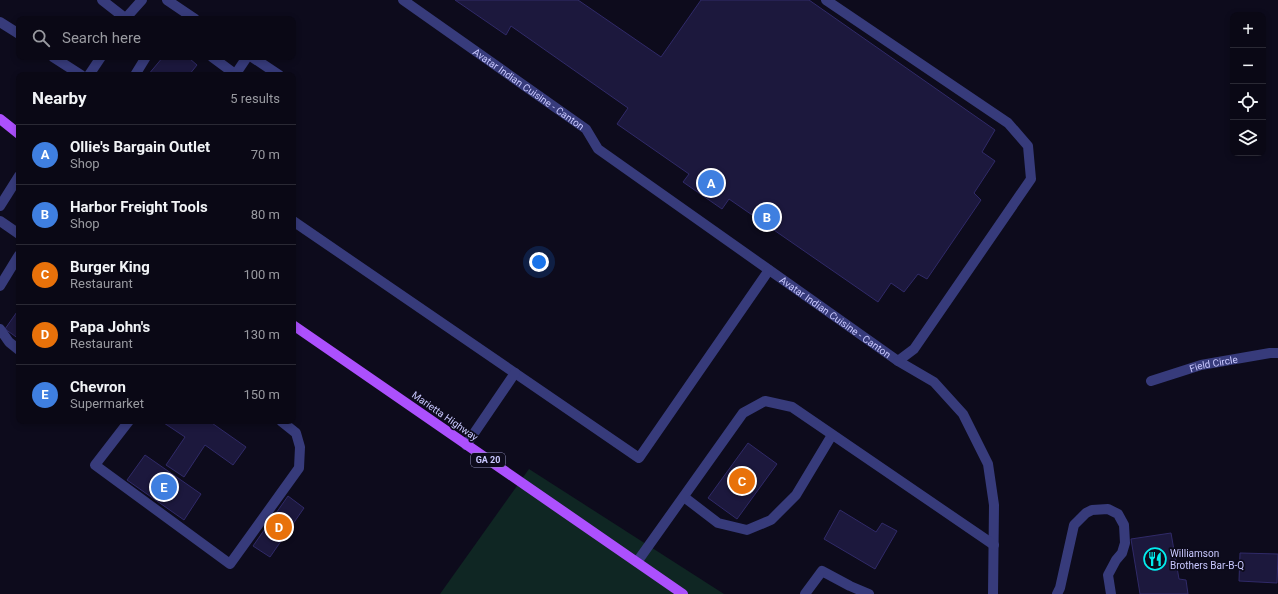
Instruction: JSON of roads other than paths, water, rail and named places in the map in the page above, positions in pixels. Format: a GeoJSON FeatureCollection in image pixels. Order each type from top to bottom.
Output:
{"type":"FeatureCollection","features":[{"type":"Feature","properties":{"kind":"main road"},"geometry":{"type":"LineString","coordinates":[[0,119],[16,132]]}},
{"type":"Feature","properties":{"kind":"main road","name":"Marietta Highway"},"geometry":{"type":"LineString","coordinates":[[296,327],[683,594]]}},
{"type":"Feature","properties":{"kind":"street"},"geometry":{"type":"LineString","coordinates":[[102,0],[121,16]]}},
{"type":"Feature","properties":{"kind":"street"},"geometry":{"type":"LineString","coordinates":[[128,16],[142,0]]}},
{"type":"Feature","properties":{"kind":"street"},"geometry":{"type":"LineString","coordinates":[[167,0],[191,16]]}},
{"type":"Feature","properties":{"kind":"street","name":"Avatar Indian Cuisine - Canton"},"geometry":{"type":"LineString","coordinates":[[403,0],[586,130],[598,149],[898,361],[914,349],[1030,179],[1028,146],[1008,123],[826,0]]}},
{"type":"Feature","properties":{"kind":"street"},"geometry":{"type":"LineString","coordinates":[[0,22],[16,32]]}},
{"type":"Feature","properties":{"kind":"street"},"geometry":{"type":"LineString","coordinates":[[58,60],[76,72]]}},
{"type":"Feature","properties":{"kind":"street"},"geometry":{"type":"LineString","coordinates":[[91,72],[99,60]]}},
{"type":"Feature","properties":{"kind":"street"},"geometry":{"type":"LineString","coordinates":[[137,72],[144,60]]}},
{"type":"Feature","properties":{"kind":"street"},"geometry":{"type":"LineString","coordinates":[[216,60],[231,72]]}},
{"type":"Feature","properties":{"kind":"street"},"geometry":{"type":"LineString","coordinates":[[237,72],[245,60]]}},
{"type":"Feature","properties":{"kind":"street"},"geometry":{"type":"LineString","coordinates":[[256,60],[274,72]]}},
{"type":"Feature","properties":{"kind":"street"},"geometry":{"type":"LineString","coordinates":[[0,206],[16,181]]}},
{"type":"Feature","properties":{"kind":"street"},"geometry":{"type":"LineString","coordinates":[[0,221],[16,232]]}},
{"type":"Feature","properties":{"kind":"street"},"geometry":{"type":"LineString","coordinates":[[296,222],[639,458],[769,270]]}},
{"type":"Feature","properties":{"kind":"street"},"geometry":{"type":"LineString","coordinates":[[0,286],[16,260]]}},
{"type":"Feature","properties":{"kind":"street"},"geometry":{"type":"LineString","coordinates":[[0,329],[9,342],[16,348]]}},
{"type":"Feature","properties":{"kind":"street","name":"Field Circle"},"geometry":{"type":"LineString","coordinates":[[1151,381],[1201,365],[1270,353],[1278,353]]}},
{"type":"Feature","properties":{"kind":"street"},"geometry":{"type":"LineString","coordinates":[[898,361],[934,382],[963,414],[988,464],[994,505],[993,594]]}},
{"type":"Feature","properties":{"kind":"street"},"geometry":{"type":"LineString","coordinates":[[466,444],[515,373]]}},
{"type":"Feature","properties":{"kind":"street"},"geometry":{"type":"LineString","coordinates":[[637,562],[743,413],[765,401],[792,407],[994,544]]}},
{"type":"Feature","properties":{"kind":"street"},"geometry":{"type":"LineString","coordinates":[[127,424],[96,465],[230,564],[299,468],[300,447],[296,433],[286,424]]}},
{"type":"Feature","properties":{"kind":"street"},"geometry":{"type":"LineString","coordinates":[[684,497],[718,523],[747,530],[771,520],[796,495],[832,435]]}},
{"type":"Feature","properties":{"kind":"street"},"geometry":{"type":"LineString","coordinates":[[1060,591],[1074,524],[1086,513],[1092,510],[1108,509],[1118,514],[1124,525],[1125,543],[1122,552],[1108,575],[1111,594]]}},
{"type":"Feature","properties":{"kind":"street"},"geometry":{"type":"LineString","coordinates":[[805,594],[822,571],[847,590],[869,594]]}},
{"type":"Feature","properties":{"kind":"place","name":"Ollie's Bargain Outlet"},"geometry":{"type":"Point","coordinates":[711,183]}},
{"type":"Feature","properties":{"kind":"place","name":"Harbor Freight Tools"},"geometry":{"type":"Point","coordinates":[767,217]}},
{"type":"Feature","properties":{"kind":"place","name":"Burger King"},"geometry":{"type":"Point","coordinates":[742,481]}},
{"type":"Feature","properties":{"kind":"place","name":"Chevron"},"geometry":{"type":"Point","coordinates":[164,487]}},
{"type":"Feature","properties":{"kind":"place","name":"Papa John's"},"geometry":{"type":"Point","coordinates":[279,527]}},
{"type":"Feature","properties":{"kind":"place","name":"Williamson Brothers Bar-B-Q"},"geometry":{"type":"Point","coordinates":[1155,559]}}]}
